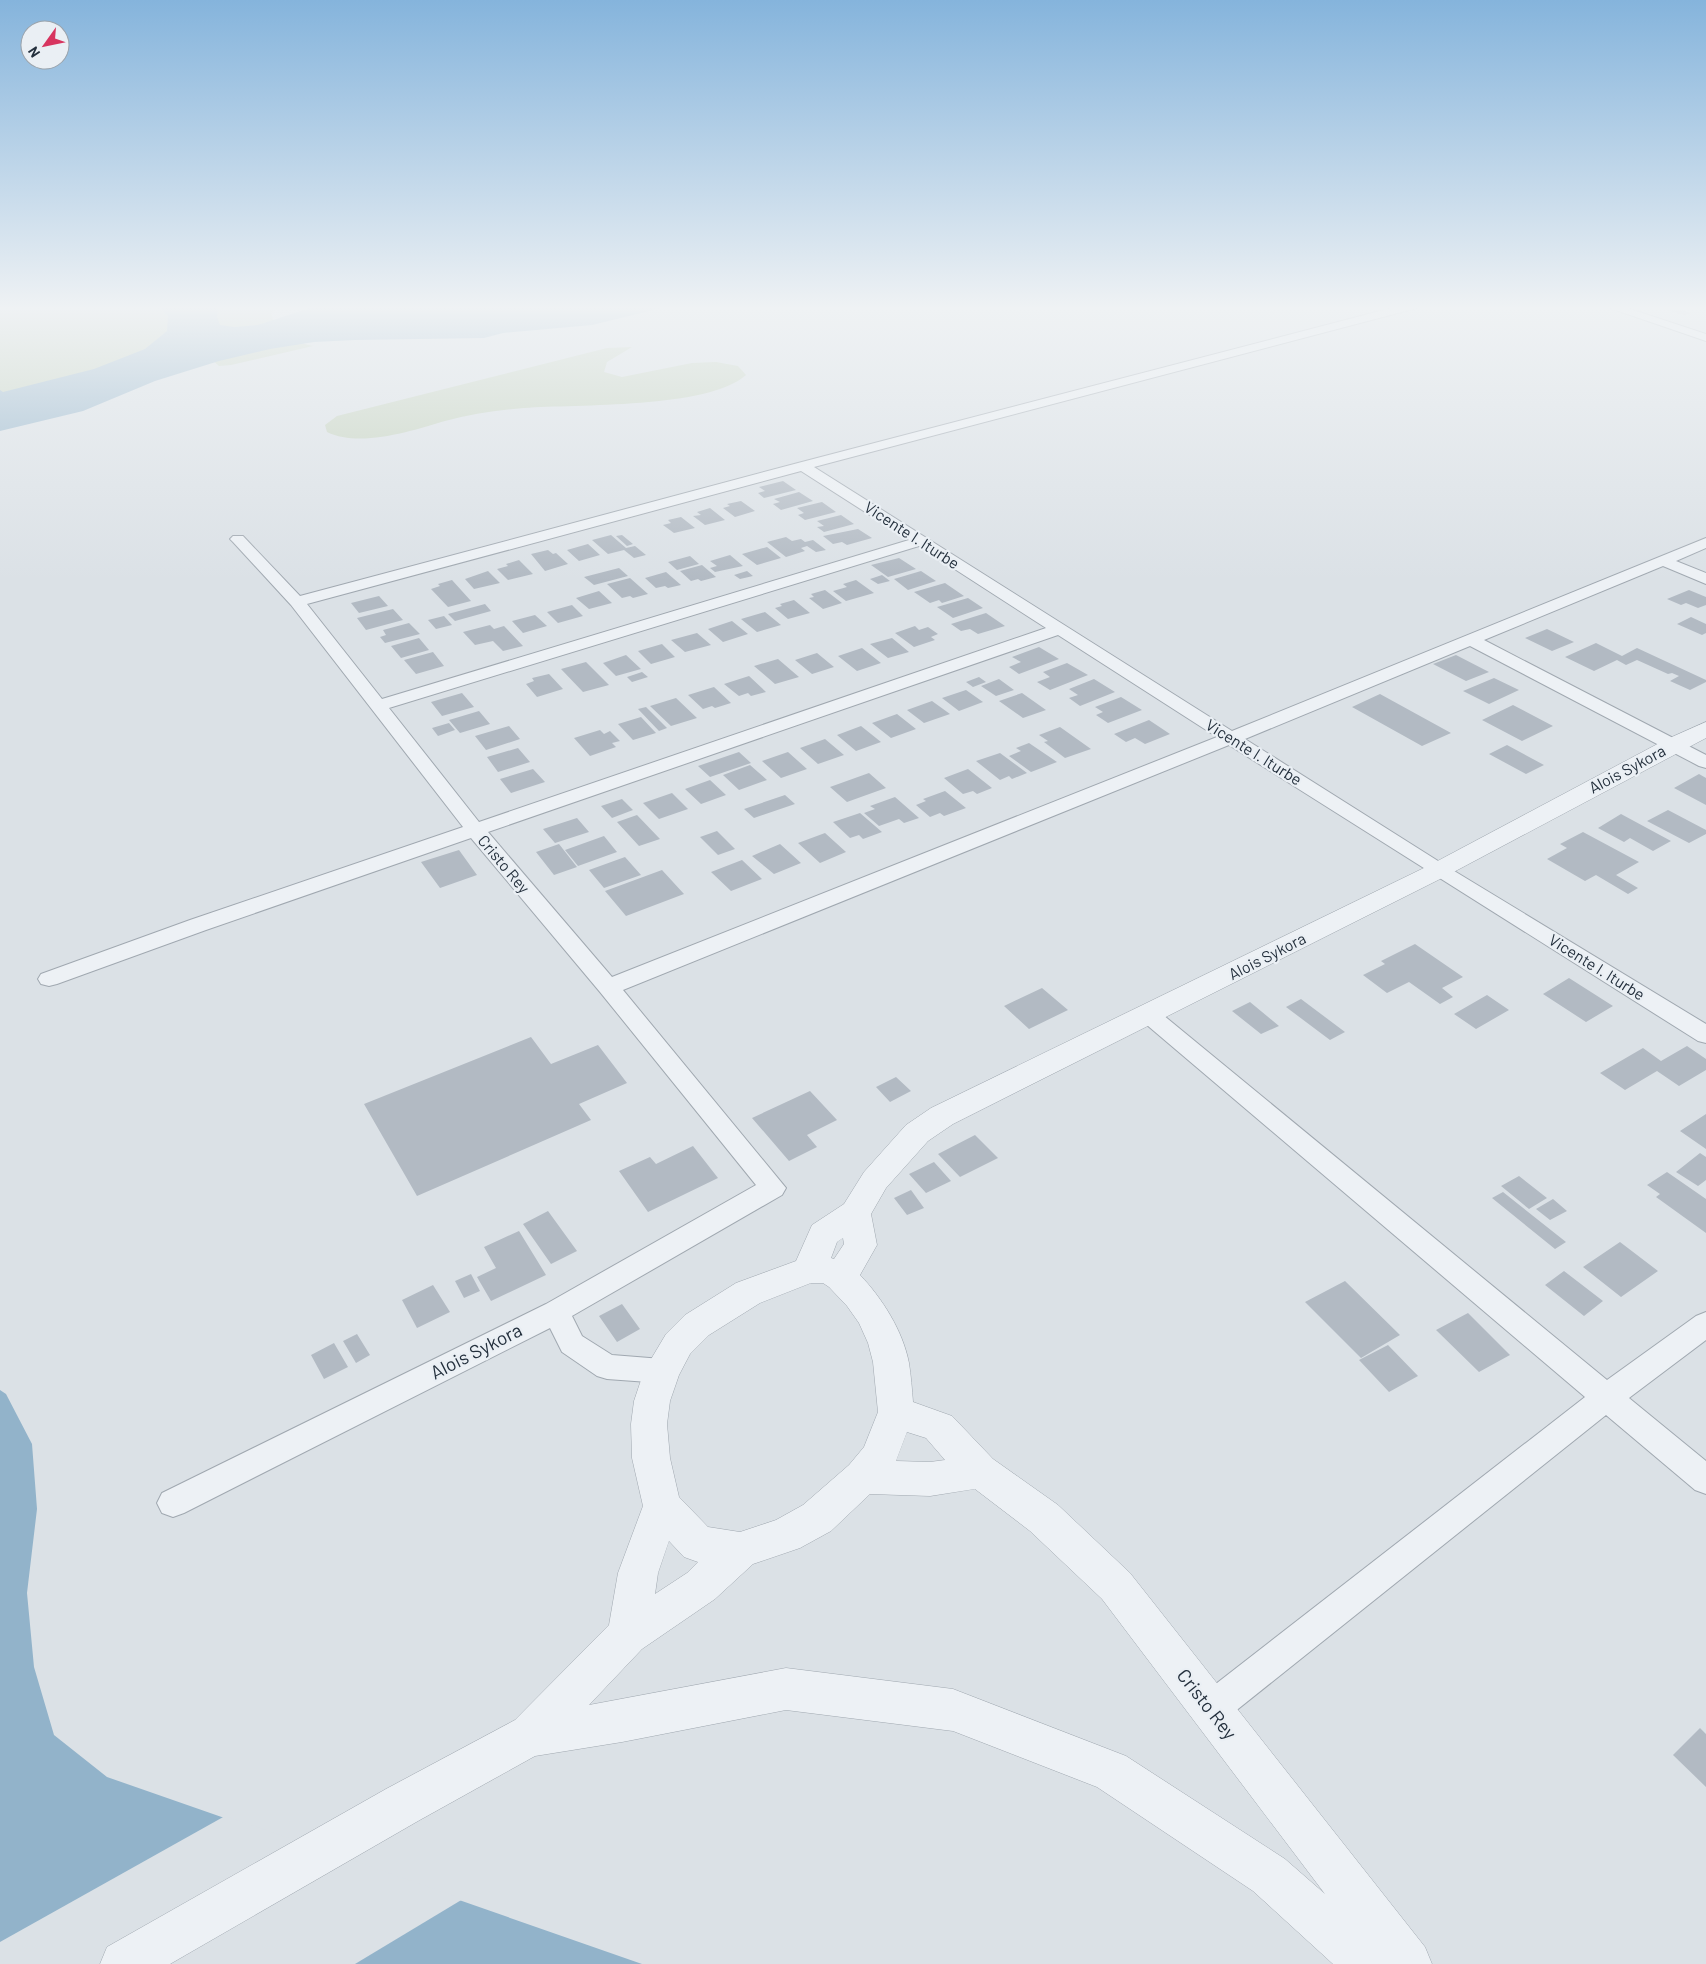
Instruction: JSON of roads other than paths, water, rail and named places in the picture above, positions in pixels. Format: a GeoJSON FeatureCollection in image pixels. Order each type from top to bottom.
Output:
{"type":"FeatureCollection","features":[{"type":"Feature","properties":{"kind":"street"},"geometry":{"type":"LineString","coordinates":[[297,602],[1064,398]]}},
{"type":"Feature","properties":{"kind":"street","name":"Vicente I. Iturbe"},"geometry":{"type":"LineString","coordinates":[[804,466],[1439,870],[1706,1034]]}},
{"type":"Feature","properties":{"kind":"street","name":"Cristo Rey"},"geometry":{"type":"LineString","coordinates":[[238,538],[297,602],[475,830],[608,987],[773,1188]]}},
{"type":"Feature","properties":{"kind":"street"},"geometry":{"type":"LineString","coordinates":[[378,706],[920,541]]}},
{"type":"Feature","properties":{"kind":"street"},"geometry":{"type":"LineString","coordinates":[[608,987],[1230,738],[1706,543]]}},
{"type":"Feature","properties":{"kind":"street"},"geometry":{"type":"LineString","coordinates":[[1664,561],[1706,579]]}},
{"type":"Feature","properties":{"kind":"street"},"geometry":{"type":"LineString","coordinates":[[49,979],[207,922],[1059,630]]}},
{"type":"Feature","properties":{"kind":"street"},"geometry":{"type":"LineString","coordinates":[[1471,640],[1706,762]]}},
{"type":"Feature","properties":{"kind":"street","name":"Alois Sykora"},"geometry":{"type":"LineString","coordinates":[[825,1274],[862,1245],[856,1213],[875,1180],[916,1133],[942,1116],[1439,870],[1673,745],[1706,730]]}},
{"type":"Feature","properties":{"kind":"street"},"geometry":{"type":"LineString","coordinates":[[1149,1015],[1706,1480]]}},
{"type":"Feature","properties":{"kind":"street","name":"Alois Sykora"},"geometry":{"type":"LineString","coordinates":[[173,1503],[556,1312],[773,1188]]}},
{"type":"Feature","properties":{"kind":"street"},"geometry":{"type":"LineString","coordinates":[[124,1964],[402,1805],[530,1735],[628,1635],[701,1586],[740,1550],[786,1535],[817,1518],[862,1478],[879,1457],[896,1412],[891,1362],[873,1316],[859,1296],[825,1274],[748,1293],[704,1320],[678,1344],[662,1371],[652,1401],[649,1424],[651,1458],[662,1506],[698,1544],[740,1550]]}},
{"type":"Feature","properties":{"kind":"street"},"geometry":{"type":"LineString","coordinates":[[556,1312],[572,1344],[607,1366],[662,1371]]}},
{"type":"Feature","properties":{"kind":"street"},"geometry":{"type":"LineString","coordinates":[[1211,1709],[1607,1397],[1706,1324]]}},
{"type":"Feature","properties":{"kind":"street","name":"Cristo Rey"},"geometry":{"type":"LineString","coordinates":[[896,1412],[939,1427],[980,1471],[1044,1518],[1116,1586],[1408,1964]]}},
{"type":"Feature","properties":{"kind":"street"},"geometry":{"type":"LineString","coordinates":[[862,1478],[930,1480],[980,1471]]}},
{"type":"Feature","properties":{"kind":"street"},"geometry":{"type":"LineString","coordinates":[[628,1635],[638,1573],[662,1506]]}},
{"type":"Feature","properties":{"kind":"street"},"geometry":{"type":"LineString","coordinates":[[530,1735],[622,1721],[786,1689],[953,1710],[1112,1772],[1268,1874],[1369,1964]]}},
{"type":"Feature","properties":{"kind":"water"},"geometry":{"type":"Polygon","coordinates":[[[0,398],[115,398],[83,411],[0,431],[0,398]]]}},
{"type":"Feature","properties":{"kind":"water"},"geometry":{"type":"Polygon","coordinates":[[[0,1390],[6,1394],[32,1444],[37,1509],[27,1593],[34,1667],[54,1735],[107,1777],[642,1964],[0,1964],[0,1390]]]}}]}
